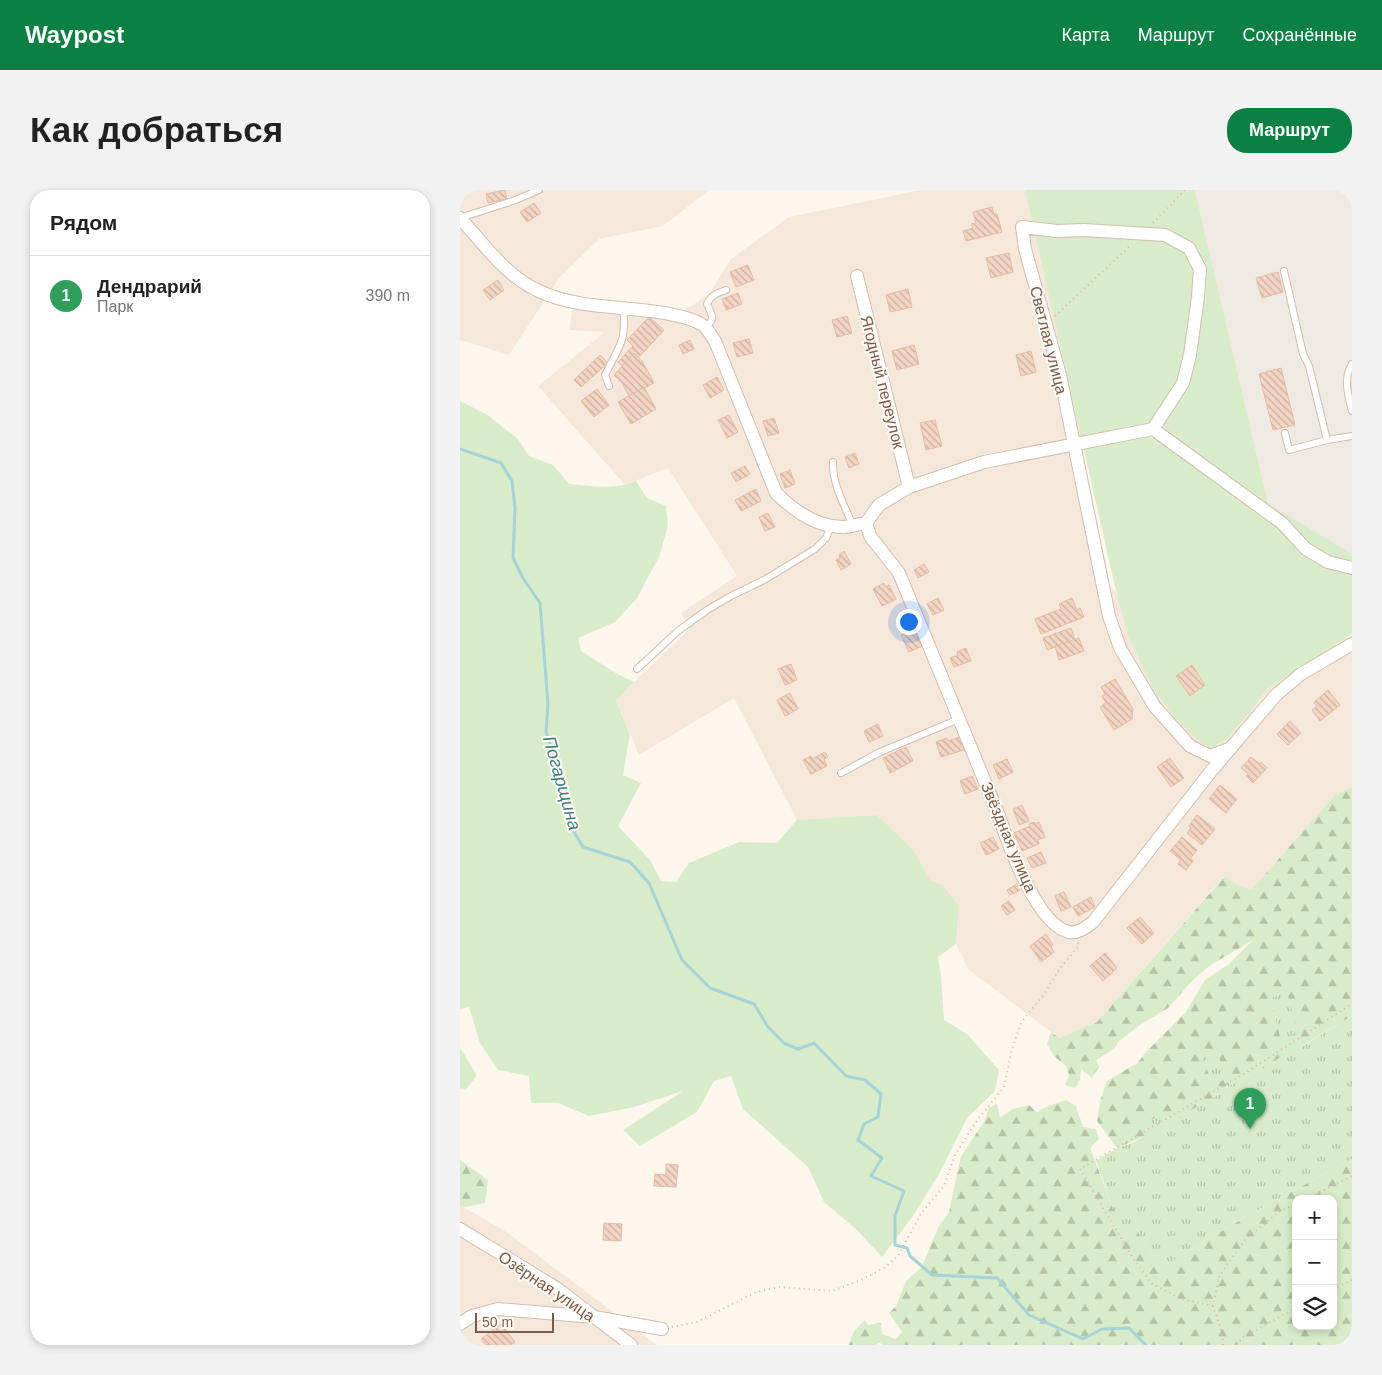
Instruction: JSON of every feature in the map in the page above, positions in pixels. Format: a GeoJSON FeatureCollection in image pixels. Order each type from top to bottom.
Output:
{"type":"FeatureCollection","features":[{"type":"Feature","properties":{"kind":"street"},"geometry":{"type":"LineString","coordinates":[[460,218],[498,262],[519,280],[541,292],[574,302],[688,318],[703,325],[715,342],[776,492],[790,507],[823,525],[844,527],[866,523],[879,505],[909,487],[984,462],[1153,429],[1282,523],[1306,549],[1328,562],[1352,568]]}},
{"type":"Feature","properties":{"kind":"street","name":"Светлая улица"},"geometry":{"type":"LineString","coordinates":[[1153,429],[1183,383],[1194,324],[1200,269],[1189,248],[1166,235],[1084,230],[1057,231],[1022,227],[1025,249],[1060,375],[1109,616],[1120,648],[1155,707],[1190,746],[1210,756],[1231,748]]}},
{"type":"Feature","properties":{"kind":"street","name":"Ягодный переулок"},"geometry":{"type":"LineString","coordinates":[[857,276],[909,487]]}},
{"type":"Feature","properties":{"kind":"street","name":"Звёздная улица"},"geometry":{"type":"LineString","coordinates":[[866,523],[870,536],[899,573],[999,816],[1009,846],[1027,884],[1043,911],[1054,924],[1070,932],[1075,931]]}},
{"type":"Feature","properties":{"kind":"street"},"geometry":{"type":"LineString","coordinates":[[1075,931],[1094,922],[1212,770],[1276,695],[1301,674],[1352,644]]}},
{"type":"Feature","properties":{"kind":"street","name":"Озёрная улица"},"geometry":{"type":"LineString","coordinates":[[460,1229],[558,1289],[631,1345]]}},
{"type":"Feature","properties":{"kind":"street"},"geometry":{"type":"LineString","coordinates":[[460,1324],[472,1316],[498,1309],[594,1317],[662,1329]]}},
{"type":"Feature","properties":{"kind":"lane"},"geometry":{"type":"LineString","coordinates":[[460,218],[539,190]]}},
{"type":"Feature","properties":{"kind":"lane"},"geometry":{"type":"LineString","coordinates":[[1284,271],[1303,354],[1309,366],[1328,440]]}},
{"type":"Feature","properties":{"kind":"lane"},"geometry":{"type":"LineString","coordinates":[[705,328],[712,322],[712,316],[707,304],[709,298],[726,290]]}},
{"type":"Feature","properties":{"kind":"lane"},"geometry":{"type":"LineString","coordinates":[[609,386],[605,375],[618,353],[624,330],[622,308]]}},
{"type":"Feature","properties":{"kind":"lane"},"geometry":{"type":"LineString","coordinates":[[1352,364],[1347,379],[1347,390],[1352,411]]}},
{"type":"Feature","properties":{"kind":"lane"},"geometry":{"type":"LineString","coordinates":[[1285,433],[1289,450],[1352,436]]}},
{"type":"Feature","properties":{"kind":"lane"},"geometry":{"type":"LineString","coordinates":[[833,462],[841,498],[853,526]]}},
{"type":"Feature","properties":{"kind":"lane"},"geometry":{"type":"LineString","coordinates":[[637,669],[678,631],[708,610],[764,580],[815,549],[826,538],[831,526]]}},
{"type":"Feature","properties":{"kind":"lane"},"geometry":{"type":"LineString","coordinates":[[840,773],[880,752],[959,719]]}},
{"type":"Feature","properties":{"kind":"path"},"geometry":{"type":"LineString","coordinates":[[1046,324],[1143,234],[1185,190]]}},
{"type":"Feature","properties":{"kind":"path"},"geometry":{"type":"LineString","coordinates":[[662,1329],[697,1322],[756,1292],[779,1287],[832,1290],[861,1280],[884,1268],[898,1256],[922,1212],[944,1186],[955,1155],[976,1122],[1004,1087],[1012,1049],[1022,1021],[1043,996],[1060,968],[1079,946],[1075,931]]}},
{"type":"Feature","properties":{"kind":"path"},"geometry":{"type":"LineString","coordinates":[[1213,1306],[1181,1299],[1151,1283],[1133,1258],[1080,1170],[1245,1073],[1352,1004]]}},
{"type":"Feature","properties":{"kind":"path"},"geometry":{"type":"LineString","coordinates":[[1314,1195],[1352,1176]]}},
{"type":"Feature","properties":{"kind":"path"},"geometry":{"type":"LineString","coordinates":[[1222,1345],[1222,1332],[1213,1306],[1219,1276],[1245,1240],[1278,1212],[1292,1206]]}},
{"type":"Feature","properties":{"kind":"path"},"geometry":{"type":"LineString","coordinates":[[1337,1287],[1352,1280]]}},
{"type":"Feature","properties":{"kind":"path"},"geometry":{"type":"LineString","coordinates":[[1237,1345],[1243,1337],[1292,1310]]}},
{"type":"Feature","properties":{"kind":"shaded area"},"geometry":{"type":"Polygon","coordinates":[[[460,190],[709,190],[663,226],[599,239],[560,277],[509,355],[460,340],[460,190]]]}},
{"type":"Feature","properties":{"kind":"shaded area"},"geometry":{"type":"Polygon","coordinates":[[[921,190],[1128,190],[1178,425],[1078,448],[1106,583],[1128,603],[1352,631],[1352,787],[1336,794],[1252,889],[1238,886],[1224,876],[1097,1022],[1059,1038],[969,970],[956,944],[959,906],[931,882],[913,850],[877,815],[797,820],[734,698],[639,755],[616,699],[690,629],[681,613],[737,576],[668,468],[625,485],[538,386],[605,332],[569,330],[573,307],[670,318],[708,296],[731,259],[789,217],[921,190]]]}},
{"type":"Feature","properties":{"kind":"shaded area"},"geometry":{"type":"Polygon","coordinates":[[[1195,190],[1352,190],[1352,554],[1268,503],[1195,190]]]}},
{"type":"Feature","properties":{"kind":"shaded area"},"geometry":{"type":"Polygon","coordinates":[[[460,1205],[508,1233],[657,1345],[460,1345],[460,1205]]]}},
{"type":"Feature","properties":{"kind":"green space"},"geometry":{"type":"Polygon","coordinates":[[[1025,190],[1195,190],[1268,503],[1352,554],[1352,634],[1266,690],[1227,739],[1210,748],[1197,740],[1177,720],[1154,690],[1128,636],[1025,190]]]}},
{"type":"Feature","properties":{"kind":"green space"},"geometry":{"type":"Polygon","coordinates":[[[460,401],[486,414],[518,439],[529,456],[553,465],[569,484],[620,486],[636,481],[647,498],[666,506],[668,526],[659,557],[637,598],[615,622],[578,638],[581,651],[619,675],[634,682],[616,700],[630,734],[623,775],[641,783],[618,826],[650,860],[661,881],[676,882],[689,863],[739,842],[777,843],[797,820],[877,815],[913,850],[931,881],[942,885],[959,906],[956,944],[938,957],[944,1020],[967,1034],[999,1070],[995,1091],[967,1118],[939,1174],[913,1216],[882,1257],[857,1230],[824,1202],[808,1167],[743,1109],[731,1076],[714,1081],[697,1112],[640,1146],[623,1130],[683,1091],[634,1107],[589,1116],[558,1103],[531,1103],[529,1076],[498,1070],[480,1043],[469,1007],[460,1009],[460,401]]]}},
{"type":"Feature","properties":{"kind":"green space"},"geometry":{"type":"Polygon","coordinates":[[[1352,787],[1352,1016],[1300,1047],[1287,993],[1271,998],[1285,1055],[1231,1085],[1215,1050],[1202,1058],[1224,1080],[1228,1089],[1185,1114],[1175,1123],[1117,1148],[1097,1121],[1101,1098],[1107,1081],[1137,1063],[1186,1012],[1205,980],[1229,964],[1253,940],[1209,966],[1192,981],[1168,1008],[1140,1025],[1119,1041],[1115,1048],[1096,1060],[1099,1067],[1092,1078],[1081,1069],[1080,1080],[1075,1088],[1065,1085],[1069,1075],[1066,1066],[1054,1056],[1047,1044],[1051,1032],[1059,1038],[1097,1022],[1225,876],[1238,886],[1252,889],[1336,794],[1352,787]]]}},
{"type":"Feature","properties":{"kind":"green space"},"geometry":{"type":"Polygon","coordinates":[[[1287,992],[1301,1047],[1352,1016],[1352,1159],[1252,1213],[1160,1268],[1134,1225],[1125,1227],[1113,1208],[1096,1161],[1117,1148],[1146,1135],[1148,1122],[1160,1115],[1175,1123],[1185,1114],[1228,1089],[1224,1080],[1213,1084],[1202,1058],[1215,1049],[1231,1085],[1284,1055],[1271,998],[1287,992]]]}},
{"type":"Feature","properties":{"kind":"green space"},"geometry":{"type":"Polygon","coordinates":[[[460,1047],[477,1076],[465,1090],[460,1089],[460,1047]]]}},
{"type":"Feature","properties":{"kind":"green space"},"geometry":{"type":"Polygon","coordinates":[[[1066,1100],[1076,1106],[1083,1127],[1096,1129],[1099,1139],[1090,1148],[1113,1208],[1134,1225],[1160,1268],[1252,1213],[1352,1159],[1352,1345],[883,1345],[879,1342],[875,1345],[848,1345],[854,1331],[865,1320],[868,1325],[881,1323],[882,1334],[896,1339],[902,1332],[889,1313],[896,1306],[906,1281],[922,1267],[938,1228],[949,1212],[961,1156],[984,1122],[989,1108],[997,1104],[1000,1117],[1013,1109],[1029,1105],[1037,1112],[1066,1100]]]}},
{"type":"Feature","properties":{"kind":"green space"},"geometry":{"type":"Polygon","coordinates":[[[460,1160],[488,1180],[485,1203],[465,1207],[460,1205],[460,1160]]]}},
{"type":"Feature","properties":{"kind":"building"},"geometry":{"type":"Polygon","coordinates":[[[505,190],[507,199],[488,203],[486,194],[505,190]]]}},
{"type":"Feature","properties":{"kind":"building"},"geometry":{"type":"Polygon","coordinates":[[[534,203],[541,213],[527,222],[520,212],[534,203]]]}},
{"type":"Feature","properties":{"kind":"building"},"geometry":{"type":"Polygon","coordinates":[[[992,207],[994,214],[997,214],[1002,232],[966,241],[963,231],[973,228],[971,224],[976,223],[973,212],[992,207]]]}},
{"type":"Feature","properties":{"kind":"building"},"geometry":{"type":"Polygon","coordinates":[[[1009,253],[1013,272],[991,278],[986,258],[1009,253]]]}},
{"type":"Feature","properties":{"kind":"building"},"geometry":{"type":"Polygon","coordinates":[[[748,265],[754,280],[736,287],[730,272],[748,265]]]}},
{"type":"Feature","properties":{"kind":"building"},"geometry":{"type":"Polygon","coordinates":[[[1278,272],[1283,292],[1262,298],[1256,278],[1278,272]]]}},
{"type":"Feature","properties":{"kind":"building"},"geometry":{"type":"Polygon","coordinates":[[[498,280],[504,290],[490,300],[483,290],[498,280]]]}},
{"type":"Feature","properties":{"kind":"building"},"geometry":{"type":"Polygon","coordinates":[[[908,289],[912,307],[890,312],[886,295],[908,289]]]}},
{"type":"Feature","properties":{"kind":"building"},"geometry":{"type":"Polygon","coordinates":[[[738,293],[742,304],[726,310],[722,299],[738,293]]]}},
{"type":"Feature","properties":{"kind":"building"},"geometry":{"type":"Polygon","coordinates":[[[847,316],[852,333],[837,337],[832,320],[847,316]]]}},
{"type":"Feature","properties":{"kind":"building"},"geometry":{"type":"Polygon","coordinates":[[[649,317],[664,330],[627,370],[618,362],[633,346],[627,340],[649,317]]]}},
{"type":"Feature","properties":{"kind":"building"},"geometry":{"type":"Polygon","coordinates":[[[749,339],[753,353],[737,357],[733,343],[749,339]]]}},
{"type":"Feature","properties":{"kind":"building"},"geometry":{"type":"Polygon","coordinates":[[[690,340],[694,349],[683,354],[679,345],[690,340]]]}},
{"type":"Feature","properties":{"kind":"building"},"geometry":{"type":"Polygon","coordinates":[[[914,345],[919,364],[897,370],[892,351],[914,345]]]}},
{"type":"Feature","properties":{"kind":"building"},"geometry":{"type":"Polygon","coordinates":[[[1031,351],[1036,372],[1021,376],[1016,355],[1031,351]]]}},
{"type":"Feature","properties":{"kind":"building"},"geometry":{"type":"Polygon","coordinates":[[[634,353],[642,361],[654,383],[629,396],[622,383],[614,375],[634,353]]]}},
{"type":"Feature","properties":{"kind":"building"},"geometry":{"type":"Polygon","coordinates":[[[600,355],[608,363],[581,387],[574,380],[600,355]]]}},
{"type":"Feature","properties":{"kind":"building"},"geometry":{"type":"Polygon","coordinates":[[[1281,368],[1295,425],[1273,430],[1259,374],[1281,368]]]}},
{"type":"Feature","properties":{"kind":"building"},"geometry":{"type":"Polygon","coordinates":[[[717,377],[724,390],[710,398],[703,385],[717,377]]]}},
{"type":"Feature","properties":{"kind":"building"},"geometry":{"type":"Polygon","coordinates":[[[644,387],[656,409],[631,424],[618,402],[644,387]]]}},
{"type":"Feature","properties":{"kind":"building"},"geometry":{"type":"Polygon","coordinates":[[[597,389],[609,405],[594,417],[581,401],[597,389]]]}},
{"type":"Feature","properties":{"kind":"building"},"geometry":{"type":"Polygon","coordinates":[[[729,415],[738,432],[727,438],[718,420],[729,415]]]}},
{"type":"Feature","properties":{"kind":"building"},"geometry":{"type":"Polygon","coordinates":[[[774,418],[779,433],[768,436],[763,421],[774,418]]]}},
{"type":"Feature","properties":{"kind":"building"},"geometry":{"type":"Polygon","coordinates":[[[935,420],[942,446],[926,450],[920,423],[935,420]]]}},
{"type":"Feature","properties":{"kind":"building"},"geometry":{"type":"Polygon","coordinates":[[[855,453],[859,464],[849,468],[845,457],[855,453]]]}},
{"type":"Feature","properties":{"kind":"building"},"geometry":{"type":"Polygon","coordinates":[[[745,466],[750,474],[736,482],[731,473],[745,466]]]}},
{"type":"Feature","properties":{"kind":"building"},"geometry":{"type":"Polygon","coordinates":[[[790,470],[795,484],[785,488],[780,474],[790,470]]]}},
{"type":"Feature","properties":{"kind":"building"},"geometry":{"type":"Polygon","coordinates":[[[756,489],[761,501],[741,511],[735,500],[756,489]]]}},
{"type":"Feature","properties":{"kind":"building"},"geometry":{"type":"Polygon","coordinates":[[[768,513],[775,527],[765,531],[759,517],[768,513]]]}},
{"type":"Feature","properties":{"kind":"building"},"geometry":{"type":"Polygon","coordinates":[[[844,551],[851,564],[841,570],[836,560],[840,558],[839,555],[844,551]]]}},
{"type":"Feature","properties":{"kind":"building"},"geometry":{"type":"Polygon","coordinates":[[[924,564],[929,572],[918,578],[914,570],[924,564]]]}},
{"type":"Feature","properties":{"kind":"building"},"geometry":{"type":"Polygon","coordinates":[[[884,583],[886,587],[889,585],[896,599],[882,606],[873,589],[884,583]]]}},
{"type":"Feature","properties":{"kind":"building"},"geometry":{"type":"Polygon","coordinates":[[[938,598],[944,610],[933,615],[927,604],[938,598]]]}},
{"type":"Feature","properties":{"kind":"building"},"geometry":{"type":"Polygon","coordinates":[[[1072,598],[1077,610],[1080,608],[1084,617],[1041,634],[1035,619],[1061,609],[1059,604],[1072,598]]]}},
{"type":"Feature","properties":{"kind":"building"},"geometry":{"type":"Polygon","coordinates":[[[1071,628],[1075,640],[1047,650],[1043,638],[1071,628]]]}},
{"type":"Feature","properties":{"kind":"building"},"geometry":{"type":"Polygon","coordinates":[[[913,629],[922,646],[909,652],[901,635],[913,629]]]}},
{"type":"Feature","properties":{"kind":"building"},"geometry":{"type":"Polygon","coordinates":[[[1079,638],[1084,651],[1059,660],[1055,646],[1079,638]]]}},
{"type":"Feature","properties":{"kind":"building"},"geometry":{"type":"Polygon","coordinates":[[[966,648],[971,661],[954,667],[950,658],[958,655],[957,652],[966,648]]]}},
{"type":"Feature","properties":{"kind":"building"},"geometry":{"type":"Polygon","coordinates":[[[791,664],[797,680],[785,685],[778,669],[791,664]]]}},
{"type":"Feature","properties":{"kind":"building"},"geometry":{"type":"Polygon","coordinates":[[[1192,665],[1205,685],[1190,696],[1176,676],[1192,665]]]}},
{"type":"Feature","properties":{"kind":"building"},"geometry":{"type":"Polygon","coordinates":[[[1115,679],[1133,709],[1132,719],[1114,730],[1100,707],[1106,703],[1102,696],[1105,694],[1101,687],[1115,679]]]}},
{"type":"Feature","properties":{"kind":"building"},"geometry":{"type":"Polygon","coordinates":[[[1328,690],[1340,705],[1320,721],[1312,710],[1317,706],[1314,702],[1328,690]]]}},
{"type":"Feature","properties":{"kind":"building"},"geometry":{"type":"Polygon","coordinates":[[[790,693],[798,709],[785,716],[777,700],[790,693]]]}},
{"type":"Feature","properties":{"kind":"building"},"geometry":{"type":"Polygon","coordinates":[[[1290,721],[1301,733],[1288,745],[1277,734],[1290,721]]]}},
{"type":"Feature","properties":{"kind":"building"},"geometry":{"type":"Polygon","coordinates":[[[878,724],[883,736],[869,742],[864,731],[878,724]]]}},
{"type":"Feature","properties":{"kind":"building"},"geometry":{"type":"Polygon","coordinates":[[[962,736],[967,749],[941,757],[936,742],[947,738],[948,741],[962,736]]]}},
{"type":"Feature","properties":{"kind":"building"},"geometry":{"type":"Polygon","coordinates":[[[906,747],[913,761],[890,773],[883,758],[906,747]]]}},
{"type":"Feature","properties":{"kind":"building"},"geometry":{"type":"Polygon","coordinates":[[[825,752],[828,757],[824,759],[827,766],[811,774],[803,760],[811,756],[812,759],[825,752]]]}},
{"type":"Feature","properties":{"kind":"building"},"geometry":{"type":"Polygon","coordinates":[[[1251,757],[1260,764],[1261,762],[1267,768],[1253,783],[1246,776],[1248,774],[1241,768],[1251,757]]]}},
{"type":"Feature","properties":{"kind":"building"},"geometry":{"type":"Polygon","coordinates":[[[1170,758],[1184,778],[1171,787],[1157,767],[1170,758]]]}},
{"type":"Feature","properties":{"kind":"building"},"geometry":{"type":"Polygon","coordinates":[[[1007,759],[1013,772],[999,779],[993,765],[1007,759]]]}},
{"type":"Feature","properties":{"kind":"building"},"geometry":{"type":"Polygon","coordinates":[[[972,776],[978,789],[965,794],[960,781],[972,776]]]}},
{"type":"Feature","properties":{"kind":"building"},"geometry":{"type":"Polygon","coordinates":[[[1220,785],[1237,799],[1226,813],[1209,799],[1220,785]]]}},
{"type":"Feature","properties":{"kind":"building"},"geometry":{"type":"Polygon","coordinates":[[[1022,805],[1029,821],[1019,825],[1013,809],[1022,805]]]}},
{"type":"Feature","properties":{"kind":"building"},"geometry":{"type":"Polygon","coordinates":[[[1197,815],[1215,829],[1202,845],[1187,833],[1191,828],[1189,826],[1197,815]]]}},
{"type":"Feature","properties":{"kind":"building"},"geometry":{"type":"Polygon","coordinates":[[[1034,822],[1035,824],[1039,822],[1045,837],[1038,840],[1039,844],[1022,851],[1014,833],[1030,826],[1029,824],[1034,822]]]}},
{"type":"Feature","properties":{"kind":"building"},"geometry":{"type":"Polygon","coordinates":[[[993,837],[999,849],[986,855],[980,843],[993,837]]]}},
{"type":"Feature","properties":{"kind":"building"},"geometry":{"type":"Polygon","coordinates":[[[1182,837],[1197,850],[1190,859],[1193,861],[1186,870],[1178,864],[1181,860],[1170,851],[1182,837]]]}},
{"type":"Feature","properties":{"kind":"building"},"geometry":{"type":"Polygon","coordinates":[[[1041,852],[1046,863],[1032,868],[1027,858],[1041,852]]]}},
{"type":"Feature","properties":{"kind":"building"},"geometry":{"type":"Polygon","coordinates":[[[1017,884],[1020,890],[1010,895],[1007,890],[1017,884]]]}},
{"type":"Feature","properties":{"kind":"building"},"geometry":{"type":"Polygon","coordinates":[[[1064,892],[1071,907],[1061,911],[1055,896],[1064,892]]]}},
{"type":"Feature","properties":{"kind":"building"},"geometry":{"type":"Polygon","coordinates":[[[1091,897],[1095,907],[1078,916],[1073,907],[1091,897]]]}},
{"type":"Feature","properties":{"kind":"building"},"geometry":{"type":"Polygon","coordinates":[[[1009,901],[1015,910],[1007,915],[1001,906],[1009,901]]]}},
{"type":"Feature","properties":{"kind":"building"},"geometry":{"type":"Polygon","coordinates":[[[1140,917],[1154,933],[1142,944],[1127,928],[1140,917]]]}},
{"type":"Feature","properties":{"kind":"building"},"geometry":{"type":"Polygon","coordinates":[[[1046,934],[1053,945],[1051,947],[1054,952],[1041,962],[1030,946],[1046,934]]]}},
{"type":"Feature","properties":{"kind":"building"},"geometry":{"type":"Polygon","coordinates":[[[1105,953],[1117,968],[1103,981],[1090,966],[1105,953]]]}},
{"type":"Feature","properties":{"kind":"building"},"geometry":{"type":"Polygon","coordinates":[[[666,1164],[678,1165],[676,1187],[654,1186],[655,1174],[666,1175],[666,1164]]]}},
{"type":"Feature","properties":{"kind":"building"},"geometry":{"type":"Polygon","coordinates":[[[604,1223],[622,1224],[621,1241],[603,1240],[604,1223]]]}},
{"type":"Feature","properties":{"kind":"building"},"geometry":{"type":"Polygon","coordinates":[[[501,1324],[515,1342],[511,1345],[486,1345],[481,1339],[501,1324]]]}},
{"type":"Feature","properties":{"kind":"waterway","name":"Погарщина"},"geometry":{"type":"LineString","coordinates":[[460,449],[501,463],[512,481],[515,508],[513,558],[523,578],[540,603],[548,704],[546,732],[566,794],[570,825],[583,847],[630,862],[649,883],[682,960],[710,988],[754,1004],[768,1027],[784,1043],[798,1049],[814,1043],[846,1076],[865,1080],[881,1094],[878,1117],[864,1124],[858,1140],[882,1158],[871,1176],[904,1191],[895,1216],[895,1245],[907,1248],[910,1256],[932,1275],[997,1278],[1029,1315],[1083,1339],[1102,1329],[1129,1328],[1146,1345]]}},
{"type":"Feature","properties":{"kind":"place","name":"Дендрарий"},"geometry":{"type":"Point","coordinates":[1250,1129]}}]}
